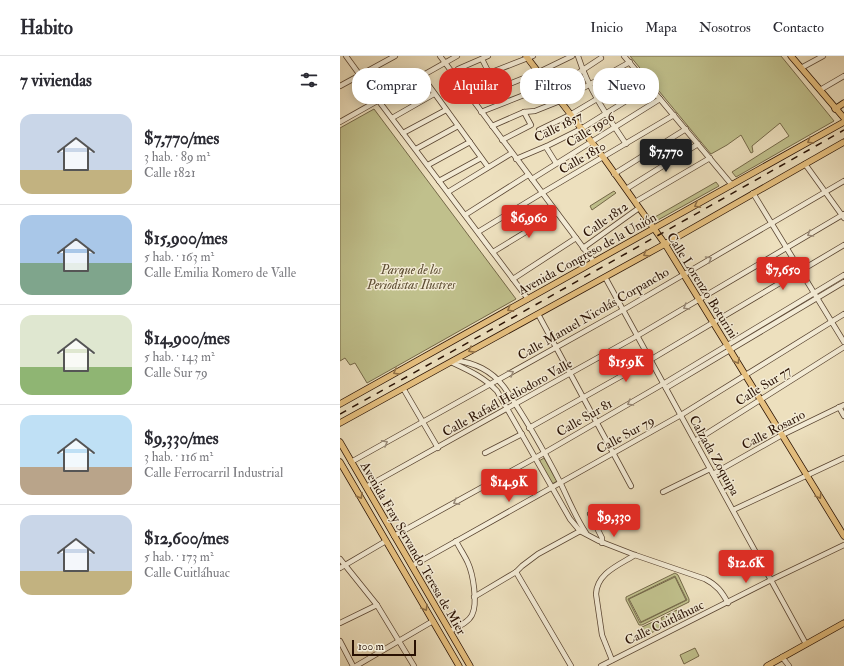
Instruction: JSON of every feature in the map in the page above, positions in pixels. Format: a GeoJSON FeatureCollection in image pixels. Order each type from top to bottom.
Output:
{"type":"FeatureCollection","features":[{"type":"Feature","properties":{"kind":"main road"},"geometry":{"type":"LineString","coordinates":[[791,56],[844,118]]}},
{"type":"Feature","properties":{"kind":"main road","name":"Calle Lorenzo Boturini"},"geometry":{"type":"LineString","coordinates":[[529,57],[536,68]]}},
{"type":"Feature","properties":{"kind":"main road"},"geometry":{"type":"LineString","coordinates":[[835,109],[844,103]]}},
{"type":"Feature","properties":{"kind":"main road","name":"Calle Lorenzo Boturini"},"geometry":{"type":"LineString","coordinates":[[562,104],[603,157],[665,244],[844,536]]}},
{"type":"Feature","properties":{"kind":"main road","name":"Avenida Congreso de la Unión"},"geometry":{"type":"LineString","coordinates":[[340,404],[844,122]]}},
{"type":"Feature","properties":{"kind":"main road"},"geometry":{"type":"LineString","coordinates":[[340,423],[665,244],[844,142]]}},
{"type":"Feature","properties":{"kind":"main road","name":"Avenida Fray Servando Teresa de Mier"},"geometry":{"type":"LineString","coordinates":[[340,442],[470,666]]}},
{"type":"Feature","properties":{"kind":"main road","name":"Avenida Fray Servando Teresa de Mier"},"geometry":{"type":"LineString","coordinates":[[340,462],[459,666]]}},
{"type":"Feature","properties":{"kind":"main road"},"geometry":{"type":"LineString","coordinates":[[767,666],[844,623]]}},
{"type":"Feature","properties":{"kind":"street"},"geometry":{"type":"LineString","coordinates":[[346,56],[355,68]]}},
{"type":"Feature","properties":{"kind":"street"},"geometry":{"type":"LineString","coordinates":[[373,68],[395,56]]}},
{"type":"Feature","properties":{"kind":"street"},"geometry":{"type":"LineString","coordinates":[[440,56],[449,68]]}},
{"type":"Feature","properties":{"kind":"street"},"geometry":{"type":"LineString","coordinates":[[431,71],[457,56]]}},
{"type":"Feature","properties":{"kind":"street"},"geometry":{"type":"LineString","coordinates":[[462,68],[488,56]]}},
{"type":"Feature","properties":{"kind":"street"},"geometry":{"type":"LineString","coordinates":[[547,68],[572,56]]}},
{"type":"Feature","properties":{"kind":"street"},"geometry":{"type":"LineString","coordinates":[[578,56],[581,68]]}},
{"type":"Feature","properties":{"kind":"street"},"geometry":{"type":"LineString","coordinates":[[624,56],[634,68]]}},
{"type":"Feature","properties":{"kind":"street"},"geometry":{"type":"LineString","coordinates":[[801,68],[823,56]]}},
{"type":"Feature","properties":{"kind":"street"},"geometry":{"type":"LineString","coordinates":[[502,68],[529,57]]}},
{"type":"Feature","properties":{"kind":"street"},"geometry":{"type":"LineString","coordinates":[[585,68],[601,58]]}},
{"type":"Feature","properties":{"kind":"street"},"geometry":{"type":"LineString","coordinates":[[482,59],[486,68]]}},
{"type":"Feature","properties":{"kind":"street"},"geometry":{"type":"LineString","coordinates":[[585,87],[630,62]]}},
{"type":"Feature","properties":{"kind":"street"},"geometry":{"type":"LineString","coordinates":[[585,76],[593,91]]}},
{"type":"Feature","properties":{"kind":"street"},"geometry":{"type":"LineString","coordinates":[[820,90],[844,76]]}},
{"type":"Feature","properties":{"kind":"street"},"geometry":{"type":"LineString","coordinates":[[340,86],[352,79]]}},
{"type":"Feature","properties":{"kind":"street"},"geometry":{"type":"LineString","coordinates":[[431,90],[488,167]]}},
{"type":"Feature","properties":{"kind":"street"},"geometry":{"type":"LineString","coordinates":[[392,118],[434,94]]}},
{"type":"Feature","properties":{"kind":"street"},"geometry":{"type":"LineString","coordinates":[[481,112],[520,97]]}},
{"type":"Feature","properties":{"kind":"street"},"geometry":{"type":"LineString","coordinates":[[660,99],[732,185]]}},
{"type":"Feature","properties":{"kind":"street","name":"Calle 1906"},"geometry":{"type":"LineString","coordinates":[[465,215],[556,163],[660,99]]}},
{"type":"Feature","properties":{"kind":"street"},"geometry":{"type":"LineString","coordinates":[[539,130],[593,102]]}},
{"type":"Feature","properties":{"kind":"street"},"geometry":{"type":"LineString","coordinates":[[340,122],[371,104]]}},
{"type":"Feature","properties":{"kind":"street"},"geometry":{"type":"LineString","coordinates":[[381,104],[528,299]]}},
{"type":"Feature","properties":{"kind":"street"},"geometry":{"type":"LineString","coordinates":[[475,104],[594,262]]}},
{"type":"Feature","properties":{"kind":"street"},"geometry":{"type":"LineString","coordinates":[[492,126],[524,112],[535,111],[552,104]]}},
{"type":"Feature","properties":{"kind":"street"},"geometry":{"type":"LineString","coordinates":[[601,104],[626,144]]}},
{"type":"Feature","properties":{"kind":"street","name":"Calle 1857"},"geometry":{"type":"LineString","coordinates":[[516,158],[546,147],[581,129],[621,104]]}},
{"type":"Feature","properties":{"kind":"street"},"geometry":{"type":"LineString","coordinates":[[404,133],[446,110]]}},
{"type":"Feature","properties":{"kind":"street"},"geometry":{"type":"LineString","coordinates":[[502,140],[531,124],[524,112]]}},
{"type":"Feature","properties":{"kind":"street","name":"Calle 1810"},"geometry":{"type":"LineString","coordinates":[[478,232],[674,115]]}},
{"type":"Feature","properties":{"kind":"street"},"geometry":{"type":"LineString","coordinates":[[416,149],[458,126]]}},
{"type":"Feature","properties":{"kind":"street"},"geometry":{"type":"LineString","coordinates":[[614,174],[686,130]]}},
{"type":"Feature","properties":{"kind":"street"},"geometry":{"type":"LineString","coordinates":[[428,165],[470,142]]}},
{"type":"Feature","properties":{"kind":"street"},"geometry":{"type":"LineString","coordinates":[[626,189],[698,144]]}},
{"type":"Feature","properties":{"kind":"street"},"geometry":{"type":"LineString","coordinates":[[546,147],[556,163]]}},
{"type":"Feature","properties":{"kind":"street"},"geometry":{"type":"LineString","coordinates":[[448,192],[512,154]]}},
{"type":"Feature","properties":{"kind":"street"},"geometry":{"type":"LineString","coordinates":[[440,181],[481,158]]}},
{"type":"Feature","properties":{"kind":"street","name":"Calle 1812"},"geometry":{"type":"LineString","coordinates":[[636,202],[710,158]]}},
{"type":"Feature","properties":{"kind":"street"},"geometry":{"type":"LineString","coordinates":[[805,164],[843,216]]}},
{"type":"Feature","properties":{"kind":"street","name":"Calle Manuel Nicolás Corpancho"},"geometry":{"type":"LineString","coordinates":[[351,462],[623,310],[771,222],[844,181]]}},
{"type":"Feature","properties":{"kind":"street"},"geometry":{"type":"LineString","coordinates":[[753,193],[844,342]]}},
{"type":"Feature","properties":{"kind":"street","name":"Calle 1812"},"geometry":{"type":"LineString","coordinates":[[583,248],[639,208]]}},
{"type":"Feature","properties":{"kind":"street"},"geometry":{"type":"LineString","coordinates":[[492,252],[557,213]]}},
{"type":"Feature","properties":{"kind":"street","name":"Calle Rafaél Heliodoro Valle"},"geometry":{"type":"LineString","coordinates":[[366,488],[637,336],[843,216]]}},
{"type":"Feature","properties":{"kind":"street"},"geometry":{"type":"LineString","coordinates":[[513,279],[576,238]]}},
{"type":"Feature","properties":{"kind":"street"},"geometry":{"type":"LineString","coordinates":[[529,428],[650,360],[844,245]]}},
{"type":"Feature","properties":{"kind":"street","name":"Calle Sur 81"},"geometry":{"type":"LineString","coordinates":[[815,296],[844,275]]}},
{"type":"Feature","properties":{"kind":"street","name":"Calzada Zoquipa"},"geometry":{"type":"LineString","coordinates":[[605,277],[806,644]]}},
{"type":"Feature","properties":{"kind":"street","name":"Calle Sur 81"},"geometry":{"type":"LineString","coordinates":[[394,536],[664,386],[815,296],[844,282]]}},
{"type":"Feature","properties":{"kind":"street"},"geometry":{"type":"LineString","coordinates":[[538,314],[630,486]]}},
{"type":"Feature","properties":{"kind":"street","name":"Calle Sur 79"},"geometry":{"type":"LineString","coordinates":[[412,566],[681,415],[844,314]]}},
{"type":"Feature","properties":{"kind":"street","name":"Calle Sur 77"},"geometry":{"type":"LineString","coordinates":[[695,442],[760,399],[844,347]]}},
{"type":"Feature","properties":{"kind":"street"},"geometry":{"type":"LineString","coordinates":[[453,361],[473,364],[489,372],[498,380],[515,404],[544,453],[582,530]]}},
{"type":"Feature","properties":{"kind":"street"},"geometry":{"type":"LineString","coordinates":[[453,361],[491,384],[500,395],[570,519],[588,536],[602,543],[713,583],[723,593],[728,603]]}},
{"type":"Feature","properties":{"kind":"street"},"geometry":{"type":"LineString","coordinates":[[403,388],[438,448]]}},
{"type":"Feature","properties":{"kind":"street"},"geometry":{"type":"LineString","coordinates":[[842,406],[844,416]]}},
{"type":"Feature","properties":{"kind":"street","name":"Calle Rosario"},"geometry":{"type":"LineString","coordinates":[[713,474],[782,435],[842,406]]}},
{"type":"Feature","properties":{"kind":"street"},"geometry":{"type":"LineString","coordinates":[[485,452],[522,434]]}},
{"type":"Feature","properties":{"kind":"street"},"geometry":{"type":"LineString","coordinates":[[733,510],[844,458]]}},
{"type":"Feature","properties":{"kind":"street"},"geometry":{"type":"LineString","coordinates":[[662,492],[710,469]]}},
{"type":"Feature","properties":{"kind":"street"},"geometry":{"type":"LineString","coordinates":[[590,514],[602,538],[602,543]]}},
{"type":"Feature","properties":{"kind":"street"},"geometry":{"type":"LineString","coordinates":[[474,597],[516,572],[534,557],[582,530]]}},
{"type":"Feature","properties":{"kind":"street"},"geometry":{"type":"LineString","coordinates":[[340,568],[386,541]]}},
{"type":"Feature","properties":{"kind":"street"},"geometry":{"type":"LineString","coordinates":[[450,631],[472,615],[474,597],[469,564],[456,542]]}},
{"type":"Feature","properties":{"kind":"street","name":"Calle Cuitláhuac"},"geometry":{"type":"LineString","coordinates":[[601,666],[771,580],[844,545]]}},
{"type":"Feature","properties":{"kind":"street"},"geometry":{"type":"LineString","coordinates":[[612,660],[602,635],[596,588],[601,578],[606,573],[634,555]]}},
{"type":"Feature","properties":{"kind":"street"},"geometry":{"type":"LineString","coordinates":[[340,559],[377,605],[414,666]]}},
{"type":"Feature","properties":{"kind":"street"},"geometry":{"type":"LineString","coordinates":[[516,572],[571,666]]}},
{"type":"Feature","properties":{"kind":"street"},"geometry":{"type":"LineString","coordinates":[[340,623],[377,605]]}},
{"type":"Feature","properties":{"kind":"street"},"geometry":{"type":"LineString","coordinates":[[340,641],[355,666],[433,621]]}},
{"type":"Feature","properties":{"kind":"street"},"geometry":{"type":"LineString","coordinates":[[782,657],[789,666]]}},
{"type":"Feature","properties":{"kind":"green space"},"geometry":{"type":"Polygon","coordinates":[[[630,56],[781,56],[834,121],[736,177],[732,172],[789,136],[780,123],[752,146],[753,152],[751,153],[741,135],[711,154],[659,91],[659,68],[640,68],[630,56]]]}},
{"type":"Feature","properties":{"kind":"green space","name":"Parque de los Periodistas Ilustres"},"geometry":{"type":"Polygon","coordinates":[[[374,109],[516,299],[367,383],[355,363],[350,365],[345,358],[340,361],[340,128],[374,109]]]}},
{"type":"Feature","properties":{"kind":"green space"},"geometry":{"type":"Polygon","coordinates":[[[716,182],[719,186],[658,220],[655,217],[716,182]]]}},
{"type":"Feature","properties":{"kind":"green space"},"geometry":{"type":"Polygon","coordinates":[[[614,191],[616,193],[592,210],[590,206],[614,191]]]}},
{"type":"Feature","properties":{"kind":"green space"},"geometry":{"type":"Polygon","coordinates":[[[544,458],[557,481],[552,484],[539,461],[544,458]]]}},
{"type":"Feature","properties":{"kind":"green space"},"geometry":{"type":"Polygon","coordinates":[[[675,573],[678,575],[689,602],[642,625],[639,625],[626,600],[626,597],[675,573]],[[675,576],[628,599],[640,623],[687,600],[675,576]]]}},
{"type":"Feature","properties":{"kind":"green space"},"geometry":{"type":"Polygon","coordinates":[[[675,577],[686,600],[641,622],[629,599],[675,577]]]}},
{"type":"Feature","properties":{"kind":"green space"},"geometry":{"type":"Polygon","coordinates":[[[677,610],[681,618],[665,626],[661,618],[677,610]]]}},
{"type":"Feature","properties":{"kind":"green space"},"geometry":{"type":"Polygon","coordinates":[[[657,620],[662,628],[646,635],[642,627],[657,620]]]}},
{"type":"Feature","properties":{"kind":"green space"},"geometry":{"type":"Polygon","coordinates":[[[695,648],[699,656],[684,664],[680,655],[695,648]]]}},
{"type":"Feature","properties":{"kind":"railway"},"geometry":{"type":"LineString","coordinates":[[340,414],[844,130]]}}]}
